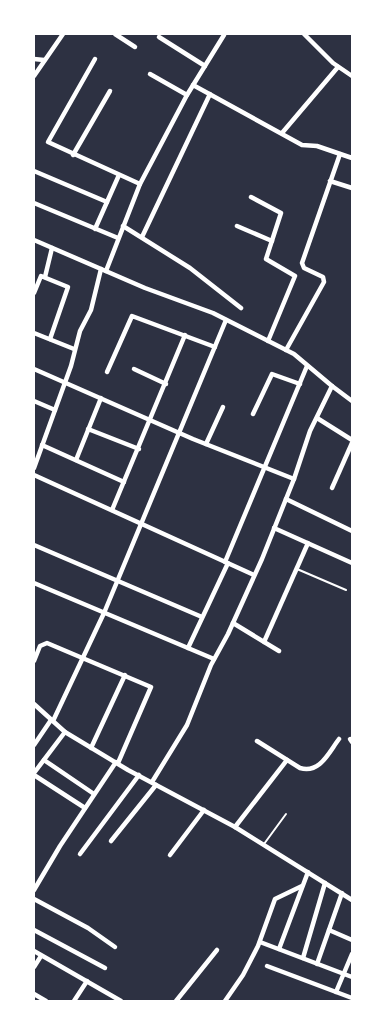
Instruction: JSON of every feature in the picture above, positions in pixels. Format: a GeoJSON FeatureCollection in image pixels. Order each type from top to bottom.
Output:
{"type":"FeatureCollection","features":[{"type":"Feature","properties":{"kind":"street"},"geometry":{"type":"LineString","coordinates":[[34,76],[63,34]]}},
{"type":"Feature","properties":{"kind":"street"},"geometry":{"type":"LineString","coordinates":[[115,34],[135,47]]}},
{"type":"Feature","properties":{"kind":"street"},"geometry":{"type":"LineString","coordinates":[[304,34],[338,67],[352,76]]}},
{"type":"Feature","properties":{"kind":"street"},"geometry":{"type":"LineString","coordinates":[[34,468],[65,383],[74,349],[91,310],[103,270],[140,184],[187,95],[224,35]]}},
{"type":"Feature","properties":{"kind":"street"},"geometry":{"type":"LineString","coordinates":[[159,37],[204,66]]}},
{"type":"Feature","properties":{"kind":"street"},"geometry":{"type":"LineString","coordinates":[[34,59],[44,60]]}},
{"type":"Feature","properties":{"kind":"street"},"geometry":{"type":"LineString","coordinates":[[96,59],[49,140],[50,144],[140,184]]}},
{"type":"Feature","properties":{"kind":"street"},"geometry":{"type":"LineString","coordinates":[[282,134],[338,67]]}},
{"type":"Feature","properties":{"kind":"street"},"geometry":{"type":"LineString","coordinates":[[150,74],[187,95]]}},
{"type":"Feature","properties":{"kind":"street"},"geometry":{"type":"LineString","coordinates":[[193,85],[302,145],[317,146],[352,158]]}},
{"type":"Feature","properties":{"kind":"street"},"geometry":{"type":"LineString","coordinates":[[73,155],[110,91]]}},
{"type":"Feature","properties":{"kind":"street"},"geometry":{"type":"LineString","coordinates":[[142,237],[210,94]]}},
{"type":"Feature","properties":{"kind":"street"},"geometry":{"type":"LineString","coordinates":[[286,350],[324,282],[322,277],[304,268],[302,263],[340,154]]}},
{"type":"Feature","properties":{"kind":"street"},"geometry":{"type":"LineString","coordinates":[[34,170],[107,202]]}},
{"type":"Feature","properties":{"kind":"street"},"geometry":{"type":"LineString","coordinates":[[95,229],[119,175]]}},
{"type":"Feature","properties":{"kind":"street"},"geometry":{"type":"LineString","coordinates":[[330,181],[352,188]]}},
{"type":"Feature","properties":{"kind":"street"},"geometry":{"type":"LineString","coordinates":[[251,197],[281,213],[266,259],[294,274],[295,278],[268,341]]}},
{"type":"Feature","properties":{"kind":"street"},"geometry":{"type":"LineString","coordinates":[[34,203],[118,238]]}},
{"type":"Feature","properties":{"kind":"street"},"geometry":{"type":"LineString","coordinates":[[123,226],[190,268],[241,308]]}},
{"type":"Feature","properties":{"kind":"street"},"geometry":{"type":"LineString","coordinates":[[237,226],[272,241]]}},
{"type":"Feature","properties":{"kind":"street"},"geometry":{"type":"LineString","coordinates":[[34,240],[226,320],[286,350],[352,401]]}},
{"type":"Feature","properties":{"kind":"street"},"geometry":{"type":"LineString","coordinates":[[45,277],[52,248]]}},
{"type":"Feature","properties":{"kind":"street"},"geometry":{"type":"LineString","coordinates":[[34,292],[40,277],[45,277],[68,286],[50,339]]}},
{"type":"Feature","properties":{"kind":"street"},"geometry":{"type":"LineString","coordinates":[[107,372],[132,316],[215,347]]}},
{"type":"Feature","properties":{"kind":"street"},"geometry":{"type":"LineString","coordinates":[[34,745],[52,721],[104,613],[226,320]]}},
{"type":"Feature","properties":{"kind":"street"},"geometry":{"type":"LineString","coordinates":[[34,332],[74,349]]}},
{"type":"Feature","properties":{"kind":"street"},"geometry":{"type":"LineString","coordinates":[[112,510],[186,335]]}},
{"type":"Feature","properties":{"kind":"street"},"geometry":{"type":"LineString","coordinates":[[188,648],[308,366]]}},
{"type":"Feature","properties":{"kind":"street"},"geometry":{"type":"LineString","coordinates":[[34,369],[179,433],[294,480]]}},
{"type":"Feature","properties":{"kind":"street"},"geometry":{"type":"LineString","coordinates":[[134,369],[166,384]]}},
{"type":"Feature","properties":{"kind":"street"},"geometry":{"type":"LineString","coordinates":[[253,414],[272,374],[300,384]]}},
{"type":"Feature","properties":{"kind":"street"},"geometry":{"type":"LineString","coordinates":[[111,841],[154,783],[187,725],[214,659],[233,623],[254,575],[294,480],[316,418],[332,386]]}},
{"type":"Feature","properties":{"kind":"street"},"geometry":{"type":"LineString","coordinates":[[76,460],[101,398]]}},
{"type":"Feature","properties":{"kind":"street"},"geometry":{"type":"LineString","coordinates":[[34,401],[55,410]]}},
{"type":"Feature","properties":{"kind":"street"},"geometry":{"type":"LineString","coordinates":[[206,444],[223,407]]}},
{"type":"Feature","properties":{"kind":"street"},"geometry":{"type":"LineString","coordinates":[[316,418],[352,441],[332,488]]}},
{"type":"Feature","properties":{"kind":"street"},"geometry":{"type":"LineString","coordinates":[[88,429],[139,448]]}},
{"type":"Feature","properties":{"kind":"street"},"geometry":{"type":"LineString","coordinates":[[42,445],[124,482]]}},
{"type":"Feature","properties":{"kind":"street"},"geometry":{"type":"LineString","coordinates":[[34,475],[254,575]]}},
{"type":"Feature","properties":{"kind":"street"},"geometry":{"type":"LineString","coordinates":[[286,499],[352,531]]}},
{"type":"Feature","properties":{"kind":"street"},"geometry":{"type":"LineString","coordinates":[[274,528],[352,563]]}},
{"type":"Feature","properties":{"kind":"street"},"geometry":{"type":"LineString","coordinates":[[264,642],[308,543]]}},
{"type":"Feature","properties":{"kind":"street"},"geometry":{"type":"LineString","coordinates":[[34,545],[202,617]]}},
{"type":"Feature","properties":{"kind":"street"},"geometry":{"type":"LineString","coordinates":[[34,583],[214,659]]}},
{"type":"Feature","properties":{"kind":"street"},"geometry":{"type":"LineString","coordinates":[[233,623],[279,651]]}},
{"type":"Feature","properties":{"kind":"street"},"geometry":{"type":"LineString","coordinates":[[34,661],[42,643],[148,684],[151,690],[117,763],[94,794],[34,890]]}},
{"type":"Feature","properties":{"kind":"street"},"geometry":{"type":"LineString","coordinates":[[91,748],[124,675]]}},
{"type":"Feature","properties":{"kind":"street"},"geometry":{"type":"LineString","coordinates":[[35,707],[65,732],[91,748],[235,827],[352,900]]}},
{"type":"Feature","properties":{"kind":"street"},"geometry":{"type":"LineString","coordinates":[[65,732],[34,774],[85,808]]}},
{"type":"Feature","properties":{"kind":"street"},"geometry":{"type":"LineString","coordinates":[[258,741],[304,769],[318,767],[339,738]]}},
{"type":"Feature","properties":{"kind":"street"},"geometry":{"type":"LineString","coordinates":[[44,760],[94,794]]}},
{"type":"Feature","properties":{"kind":"street"},"geometry":{"type":"LineString","coordinates":[[235,827],[287,760]]}},
{"type":"Feature","properties":{"kind":"street"},"geometry":{"type":"LineString","coordinates":[[80,854],[139,775]]}},
{"type":"Feature","properties":{"kind":"street"},"geometry":{"type":"LineString","coordinates":[[170,855],[204,810]]}},
{"type":"Feature","properties":{"kind":"street"},"geometry":{"type":"LineString","coordinates":[[279,949],[308,872]]}},
{"type":"Feature","properties":{"kind":"street"},"geometry":{"type":"LineString","coordinates":[[303,958],[325,882]]}},
{"type":"Feature","properties":{"kind":"street"},"geometry":{"type":"LineString","coordinates":[[225,1001],[243,975],[260,942],[275,899],[302,886]]}},
{"type":"Feature","properties":{"kind":"street"},"geometry":{"type":"LineString","coordinates":[[317,964],[342,893]]}},
{"type":"Feature","properties":{"kind":"street"},"geometry":{"type":"LineString","coordinates":[[34,899],[88,928],[115,947]]}},
{"type":"Feature","properties":{"kind":"street"},"geometry":{"type":"LineString","coordinates":[[34,930],[104,968]]}},
{"type":"Feature","properties":{"kind":"street"},"geometry":{"type":"LineString","coordinates":[[329,930],[352,940]]}},
{"type":"Feature","properties":{"kind":"street"},"geometry":{"type":"LineString","coordinates":[[260,942],[352,977]]}},
{"type":"Feature","properties":{"kind":"street"},"geometry":{"type":"LineString","coordinates":[[176,1001],[217,950]]}},
{"type":"Feature","properties":{"kind":"street"},"geometry":{"type":"LineString","coordinates":[[34,951],[120,1001]]}},
{"type":"Feature","properties":{"kind":"street"},"geometry":{"type":"LineString","coordinates":[[336,992],[352,954]]}},
{"type":"Feature","properties":{"kind":"street"},"geometry":{"type":"LineString","coordinates":[[34,967],[42,956]]}},
{"type":"Feature","properties":{"kind":"street"},"geometry":{"type":"LineString","coordinates":[[267,966],[352,998]]}},
{"type":"Feature","properties":{"kind":"street"},"geometry":{"type":"LineString","coordinates":[[74,1001],[87,981]]}},
{"type":"Feature","properties":{"kind":"street"},"geometry":{"type":"LineString","coordinates":[[34,994],[46,1001]]}},
{"type":"Feature","properties":{"kind":"lane"},"geometry":{"type":"LineString","coordinates":[[297,569],[346,590]]}},
{"type":"Feature","properties":{"kind":"lane"},"geometry":{"type":"LineString","coordinates":[[263,844],[286,814]]}}]}
